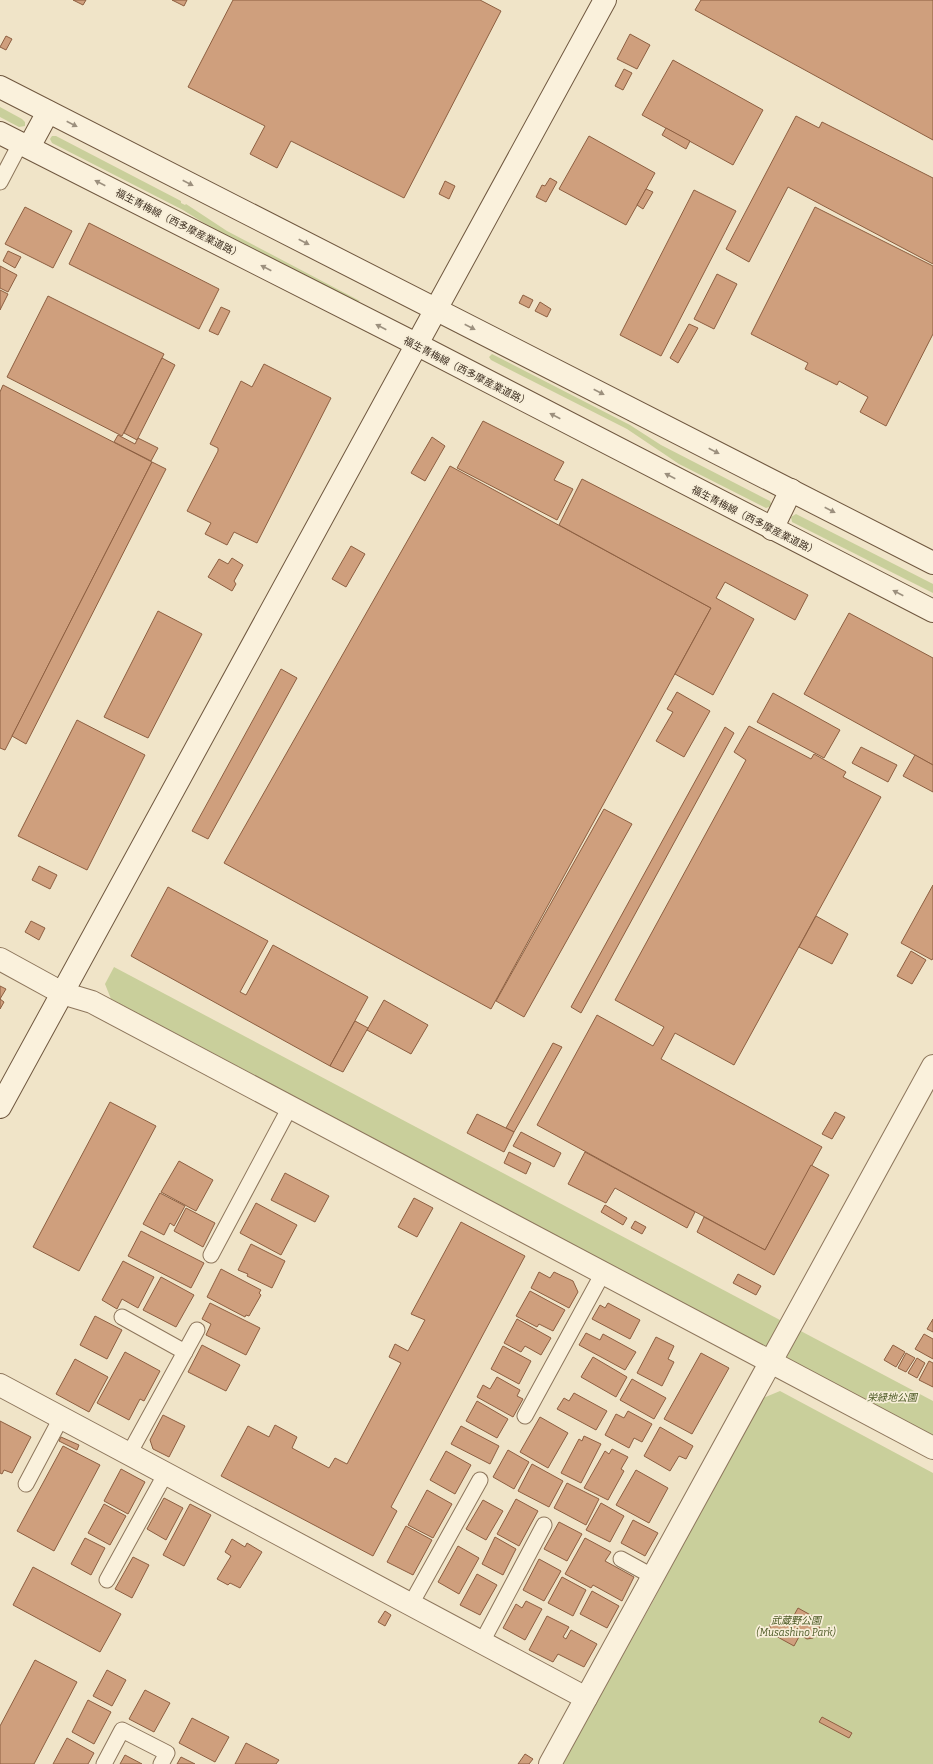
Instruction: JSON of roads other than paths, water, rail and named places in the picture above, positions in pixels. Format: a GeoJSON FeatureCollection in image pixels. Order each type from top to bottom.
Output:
{"type":"FeatureCollection","features":[{"type":"Feature","properties":{"kind":"street"},"geometry":{"type":"LineString","coordinates":[[0,1107],[605,0]]}},
{"type":"Feature","properties":{"kind":"street"},"geometry":{"type":"LineString","coordinates":[[0,87],[933,563]]}},
{"type":"Feature","properties":{"kind":"street"},"geometry":{"type":"LineString","coordinates":[[25,146],[48,112]]}},
{"type":"Feature","properties":{"kind":"street","name":"福生青梅線（西多摩産業道路）"},"geometry":{"type":"LineString","coordinates":[[0,133],[416,344],[933,611]]}},
{"type":"Feature","properties":{"kind":"street"},"geometry":{"type":"LineString","coordinates":[[772,528],[792,490]]}},
{"type":"Feature","properties":{"kind":"street"},"geometry":{"type":"LineString","coordinates":[[0,959],[62,993],[92,1002],[933,1448]]}},
{"type":"Feature","properties":{"kind":"street"},"geometry":{"type":"LineString","coordinates":[[550,1764],[749,1400],[772,1362],[933,1066]]}},
{"type":"Feature","properties":{"kind":"street"},"geometry":{"type":"LineString","coordinates":[[0,1385],[586,1698]]}},
{"type":"Feature","properties":{"kind":"lane"},"geometry":{"type":"LineString","coordinates":[[0,182],[25,146]]}},
{"type":"Feature","properties":{"kind":"lane"},"geometry":{"type":"LineString","coordinates":[[211,1255],[290,1107]]}},
{"type":"Feature","properties":{"kind":"lane"},"geometry":{"type":"LineString","coordinates":[[525,1416],[603,1273]]}},
{"type":"Feature","properties":{"kind":"lane"},"geometry":{"type":"LineString","coordinates":[[122,1317],[185,1352]]}},
{"type":"Feature","properties":{"kind":"lane"},"geometry":{"type":"LineString","coordinates":[[129,1454],[197,1330]]}},
{"type":"Feature","properties":{"kind":"lane"},"geometry":{"type":"LineString","coordinates":[[26,1484],[61,1418]]}},
{"type":"Feature","properties":{"kind":"lane"},"geometry":{"type":"LineString","coordinates":[[106,1580],[166,1473]]}},
{"type":"Feature","properties":{"kind":"lane"},"geometry":{"type":"LineString","coordinates":[[410,1604],[480,1480]]}},
{"type":"Feature","properties":{"kind":"lane"},"geometry":{"type":"LineString","coordinates":[[482,1642],[544,1525]]}},
{"type":"Feature","properties":{"kind":"lane"},"geometry":{"type":"LineString","coordinates":[[621,1559],[652,1576]]}},
{"type":"Feature","properties":{"kind":"lane"},"geometry":{"type":"LineString","coordinates":[[104,1764],[122,1730],[167,1753],[161,1764]]}},
{"type":"Feature","properties":{"kind":"park label","name":"栄緑地公園"},"geometry":{"type":"Point","coordinates":[892,1397]}},
{"type":"Feature","properties":{"kind":"park label","name":"武蔵野公園 (Musashino Park)"},"geometry":{"type":"Point","coordinates":[796,1626]}}]}
